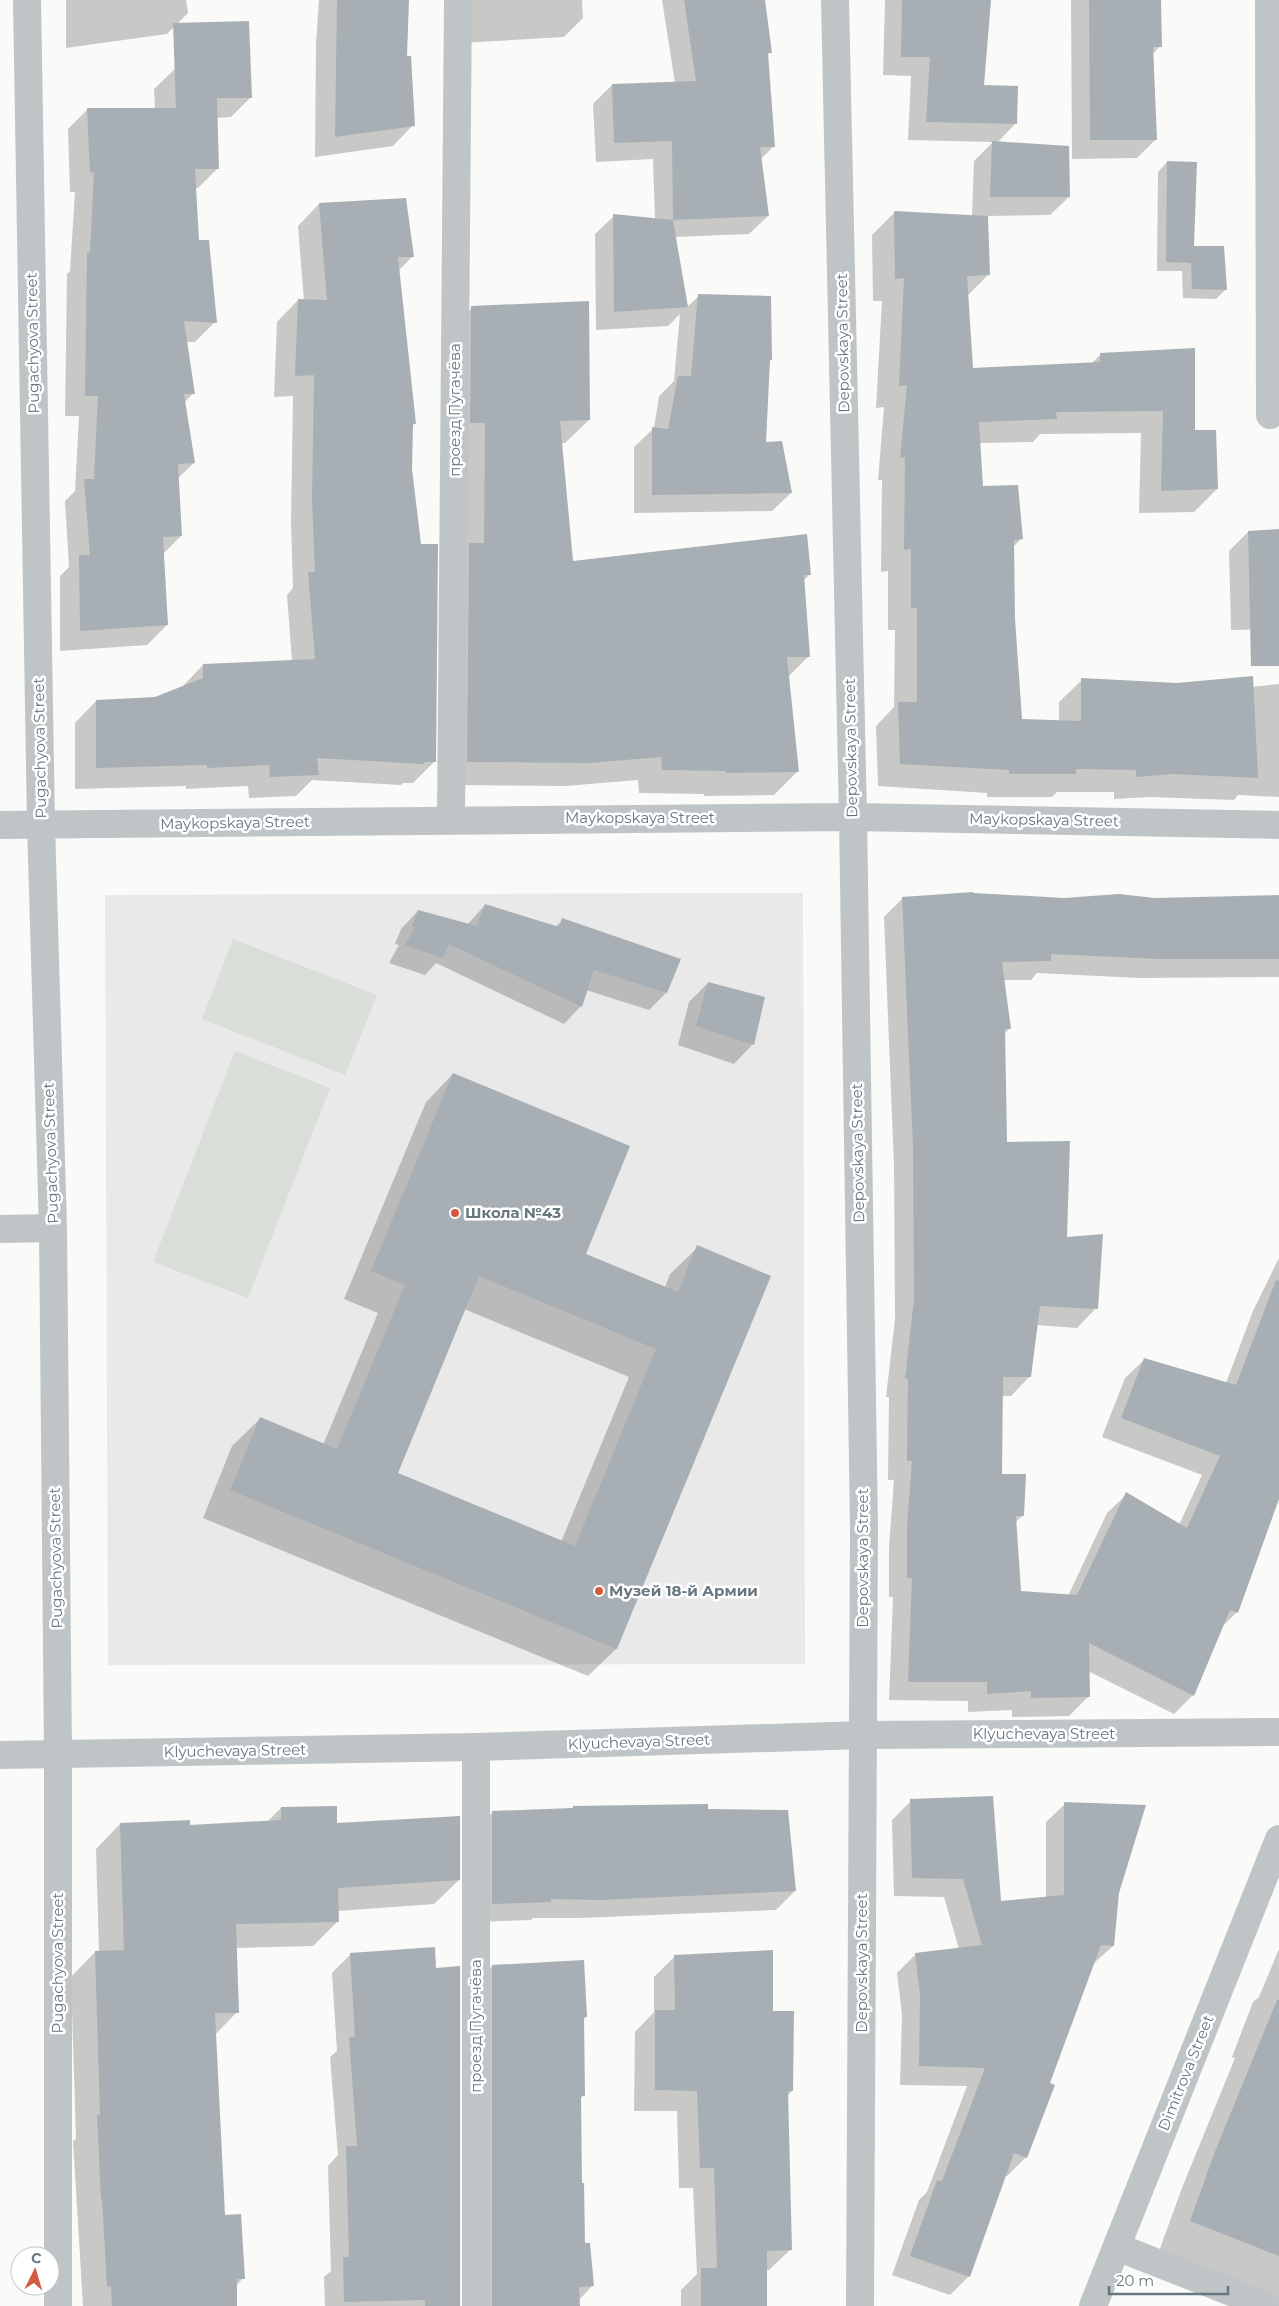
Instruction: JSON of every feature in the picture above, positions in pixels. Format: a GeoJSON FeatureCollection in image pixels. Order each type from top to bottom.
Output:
{"type":"FeatureCollection","features":[{"type":"Feature","properties":{"kind":"street","name":"Pugachyova Street"},"geometry":{"type":"LineString","coordinates":[[27,0],[41,824],[53,1228],[58,1754],[58,2306]]}},
{"type":"Feature","properties":{"kind":"street","name":"проезд Пугачёва"},"geometry":{"type":"LineString","coordinates":[[452,820],[458,0]]}},
{"type":"Feature","properties":{"kind":"street","name":"Depovskaya Street"},"geometry":{"type":"LineString","coordinates":[[835,0],[853,817],[864,1529],[860,2306]]}},
{"type":"Feature","properties":{"kind":"street"},"geometry":{"type":"LineString","coordinates":[[1269,0],[1270,415]]}},
{"type":"Feature","properties":{"kind":"street","name":"Maykopskaya Street"},"geometry":{"type":"LineString","coordinates":[[0,825],[853,817],[1279,825]]}},
{"type":"Feature","properties":{"kind":"street"},"geometry":{"type":"LineString","coordinates":[[0,1229],[53,1228]]}},
{"type":"Feature","properties":{"kind":"street","name":"Klyuchevaya Street"},"geometry":{"type":"LineString","coordinates":[[0,1755],[476,1747],[863,1735],[1279,1732]]}},
{"type":"Feature","properties":{"kind":"street","name":"проезд Пугачёва"},"geometry":{"type":"LineString","coordinates":[[476,1747],[476,2306]]}},
{"type":"Feature","properties":{"kind":"street","name":"Dimitrova Street"},"geometry":{"type":"LineString","coordinates":[[1093,2306],[1279,1839]]}},
{"type":"Feature","properties":{"kind":"street"},"geometry":{"type":"LineString","coordinates":[[1117,2247],[1267,2306]]}},
{"type":"Feature","properties":{"kind":"shaded area","name":"Школа №43"},"geometry":{"type":"Polygon","coordinates":[[[803,893],[805,1664],[108,1665],[105,895],[803,893]]]}},
{"type":"Feature","properties":{"kind":"shaded area"},"geometry":{"type":"Polygon","coordinates":[[[233,939],[377,995],[345,1075],[202,1019],[233,939]]]}},
{"type":"Feature","properties":{"kind":"shaded area"},"geometry":{"type":"Polygon","coordinates":[[[235,1051],[330,1088],[248,1298],[153,1262],[235,1051]]]}},
{"type":"Feature","properties":{"kind":"building"},"geometry":{"type":"Polygon","coordinates":[[[337,0],[409,0],[407,56],[411,56],[415,126],[335,137],[337,0]]]}},
{"type":"Feature","properties":{"kind":"building"},"geometry":{"type":"Polygon","coordinates":[[[684,0],[765,0],[772,53],[768,53],[775,147],[760,147],[769,216],[673,220],[672,141],[614,143],[612,84],[696,81],[684,0]]]}},
{"type":"Feature","properties":{"kind":"building"},"geometry":{"type":"Polygon","coordinates":[[[902,0],[991,0],[984,85],[1018,86],[1017,124],[926,122],[930,57],[901,57],[902,0]]]}},
{"type":"Feature","properties":{"kind":"building"},"geometry":{"type":"Polygon","coordinates":[[[1089,0],[1161,0],[1162,47],[1153,47],[1157,140],[1090,140],[1089,0]]]}},
{"type":"Feature","properties":{"kind":"building"},"geometry":{"type":"Polygon","coordinates":[[[249,21],[252,98],[217,98],[219,169],[195,169],[199,240],[209,240],[217,323],[184,321],[195,394],[184,394],[195,463],[178,464],[182,536],[163,537],[168,625],[80,631],[79,555],[90,555],[84,479],[94,479],[98,396],[85,396],[87,253],[90,252],[94,172],[90,173],[87,108],[176,108],[173,23],[249,21]]]}},
{"type":"Feature","properties":{"kind":"building"},"geometry":{"type":"Polygon","coordinates":[[[992,141],[1069,146],[1070,197],[990,197],[992,141]]]}},
{"type":"Feature","properties":{"kind":"building"},"geometry":{"type":"Polygon","coordinates":[[[1167,161],[1197,162],[1194,246],[1224,246],[1227,290],[1192,289],[1191,263],[1166,262],[1167,161]]]}},
{"type":"Feature","properties":{"kind":"building"},"geometry":{"type":"Polygon","coordinates":[[[406,198],[414,257],[398,257],[416,424],[413,424],[412,469],[421,544],[438,544],[436,762],[424,762],[424,764],[317,758],[319,775],[270,777],[269,765],[207,768],[207,765],[96,768],[96,700],[155,697],[203,678],[203,664],[315,659],[308,572],[315,572],[312,500],[314,375],[295,376],[298,299],[327,300],[319,203],[406,198]]]}},
{"type":"Feature","properties":{"kind":"building"},"geometry":{"type":"Polygon","coordinates":[[[894,211],[988,216],[990,275],[967,276],[973,368],[1100,362],[1100,353],[1195,348],[1195,430],[1216,430],[1218,489],[1161,491],[1163,411],[1056,412],[1057,419],[979,422],[983,486],[1018,485],[1023,539],[1014,540],[1015,619],[1022,719],[1081,721],[1081,678],[1177,683],[1253,676],[1258,778],[1173,774],[1136,777],[1136,770],[1076,769],[1076,774],[1009,774],[1009,770],[900,764],[898,702],[917,702],[917,608],[911,608],[911,549],[904,550],[905,457],[900,458],[907,385],[899,386],[904,278],[895,279],[894,211]]]}},
{"type":"Feature","properties":{"kind":"building"},"geometry":{"type":"Polygon","coordinates":[[[613,214],[673,220],[688,307],[614,312],[613,214]]]}},
{"type":"Feature","properties":{"kind":"building"},"geometry":{"type":"Polygon","coordinates":[[[698,294],[771,296],[772,360],[770,360],[766,442],[782,441],[792,493],[652,495],[652,427],[668,429],[678,376],[691,376],[698,294]]]}},
{"type":"Feature","properties":{"kind":"building"},"geometry":{"type":"Polygon","coordinates":[[[589,301],[590,420],[560,421],[573,561],[807,534],[811,575],[804,575],[810,657],[787,657],[799,772],[726,773],[726,771],[662,770],[661,757],[589,763],[467,762],[469,543],[484,543],[485,423],[470,423],[471,306],[589,301]]]}},
{"type":"Feature","properties":{"kind":"building"},"geometry":{"type":"Polygon","coordinates":[[[1279,529],[1279,666],[1251,666],[1248,531],[1279,529]]]}},
{"type":"Feature","properties":{"kind":"building"},"geometry":{"type":"Polygon","coordinates":[[[973,892],[1064,898],[1119,894],[1155,898],[1279,895],[1279,959],[1159,959],[1051,954],[1051,961],[1002,962],[1011,1029],[1005,1029],[1007,1142],[1070,1141],[1067,1237],[1103,1234],[1098,1309],[1040,1306],[1031,1377],[1003,1377],[1002,1474],[1026,1474],[1024,1516],[1016,1516],[1021,1591],[1077,1595],[1126,1492],[1187,1528],[1220,1456],[1121,1418],[1144,1358],[1236,1385],[1276,1280],[1279,1281],[1279,1499],[1238,1613],[1230,1610],[1194,1696],[1089,1643],[1090,1697],[1031,1698],[1031,1691],[987,1694],[987,1682],[908,1682],[912,1578],[907,1578],[907,1527],[912,1461],[907,1461],[908,1379],[905,1379],[914,1299],[913,1146],[902,897],[973,892]]]}},
{"type":"Feature","properties":{"kind":"building"},"geometry":{"type":"Polygon","coordinates":[[[485,904],[559,927],[562,918],[681,959],[667,993],[594,970],[582,1007],[449,944],[443,958],[405,945],[415,928],[412,926],[418,910],[477,926],[485,904]]]}},
{"type":"Feature","properties":{"kind":"building"},"geometry":{"type":"Polygon","coordinates":[[[708,982],[765,997],[754,1045],[696,1026],[708,982]]]}},
{"type":"Feature","properties":{"kind":"building"},"geometry":{"type":"Polygon","coordinates":[[[453,1073],[630,1146],[586,1254],[678,1292],[697,1245],[771,1276],[617,1649],[230,1490],[260,1417],[337,1449],[405,1285],[371,1271],[453,1073]],[[479,1276],[398,1473],[575,1546],[656,1349],[479,1276]]]}},
{"type":"Feature","properties":{"kind":"building"},"geometry":{"type":"Polygon","coordinates":[[[993,1796],[1001,1901],[1064,1895],[1064,1802],[1146,1805],[1119,1893],[1114,1946],[1101,1945],[1050,2083],[1055,2085],[1027,2158],[1014,2153],[970,2277],[910,2256],[937,2180],[942,2181],[985,2068],[919,2066],[920,1995],[915,1953],[982,1945],[963,1879],[912,1878],[910,1799],[993,1796]]]}},
{"type":"Feature","properties":{"kind":"building"},"geometry":{"type":"Polygon","coordinates":[[[708,1804],[708,1809],[788,1810],[796,1891],[600,1900],[551,1899],[551,1902],[492,1904],[492,1811],[573,1808],[573,1806],[708,1804]]]}},
{"type":"Feature","properties":{"kind":"building"},"geometry":{"type":"Polygon","coordinates":[[[337,1806],[337,1823],[460,1816],[460,1880],[338,1888],[339,1922],[236,1924],[239,2013],[215,2013],[225,2215],[241,2214],[245,2279],[237,2279],[237,2306],[112,2306],[111,2286],[107,2287],[101,2199],[97,2115],[100,2115],[95,1951],[124,1950],[120,1823],[190,1820],[190,1825],[281,1820],[281,1807],[337,1806]]]}},
{"type":"Feature","properties":{"kind":"building"},"geometry":{"type":"Polygon","coordinates":[[[435,1947],[436,1968],[460,1966],[460,2306],[425,2306],[425,2300],[344,2302],[343,2257],[349,2257],[346,2146],[357,2146],[349,2037],[355,2037],[350,1953],[435,1947]]]}},
{"type":"Feature","properties":{"kind":"building"},"geometry":{"type":"Polygon","coordinates":[[[773,1950],[773,2011],[794,2011],[793,2091],[788,2091],[792,2250],[767,2251],[767,2306],[701,2306],[701,2268],[717,2268],[714,2168],[700,2168],[697,2091],[655,2090],[655,2010],[675,2010],[674,1955],[773,1950]]]}},
{"type":"Feature","properties":{"kind":"building"},"geometry":{"type":"Polygon","coordinates":[[[584,1960],[587,2017],[584,2017],[585,2096],[581,2096],[582,2183],[584,2183],[585,2243],[590,2243],[594,2286],[579,2287],[580,2306],[492,2306],[492,1965],[584,1960]]]}},
{"type":"Feature","properties":{"kind":"building"},"geometry":{"type":"Polygon","coordinates":[[[1277,2000],[1279,2000],[1279,2256],[1190,2221],[1214,2154],[1277,2000]]]}},
{"type":"Feature","properties":{"kind":"place","name":"Школа №43"},"geometry":{"type":"Point","coordinates":[455,1213]}},
{"type":"Feature","properties":{"kind":"place","name":"Музей 18-й Армии"},"geometry":{"type":"Point","coordinates":[599,1591]}}]}
